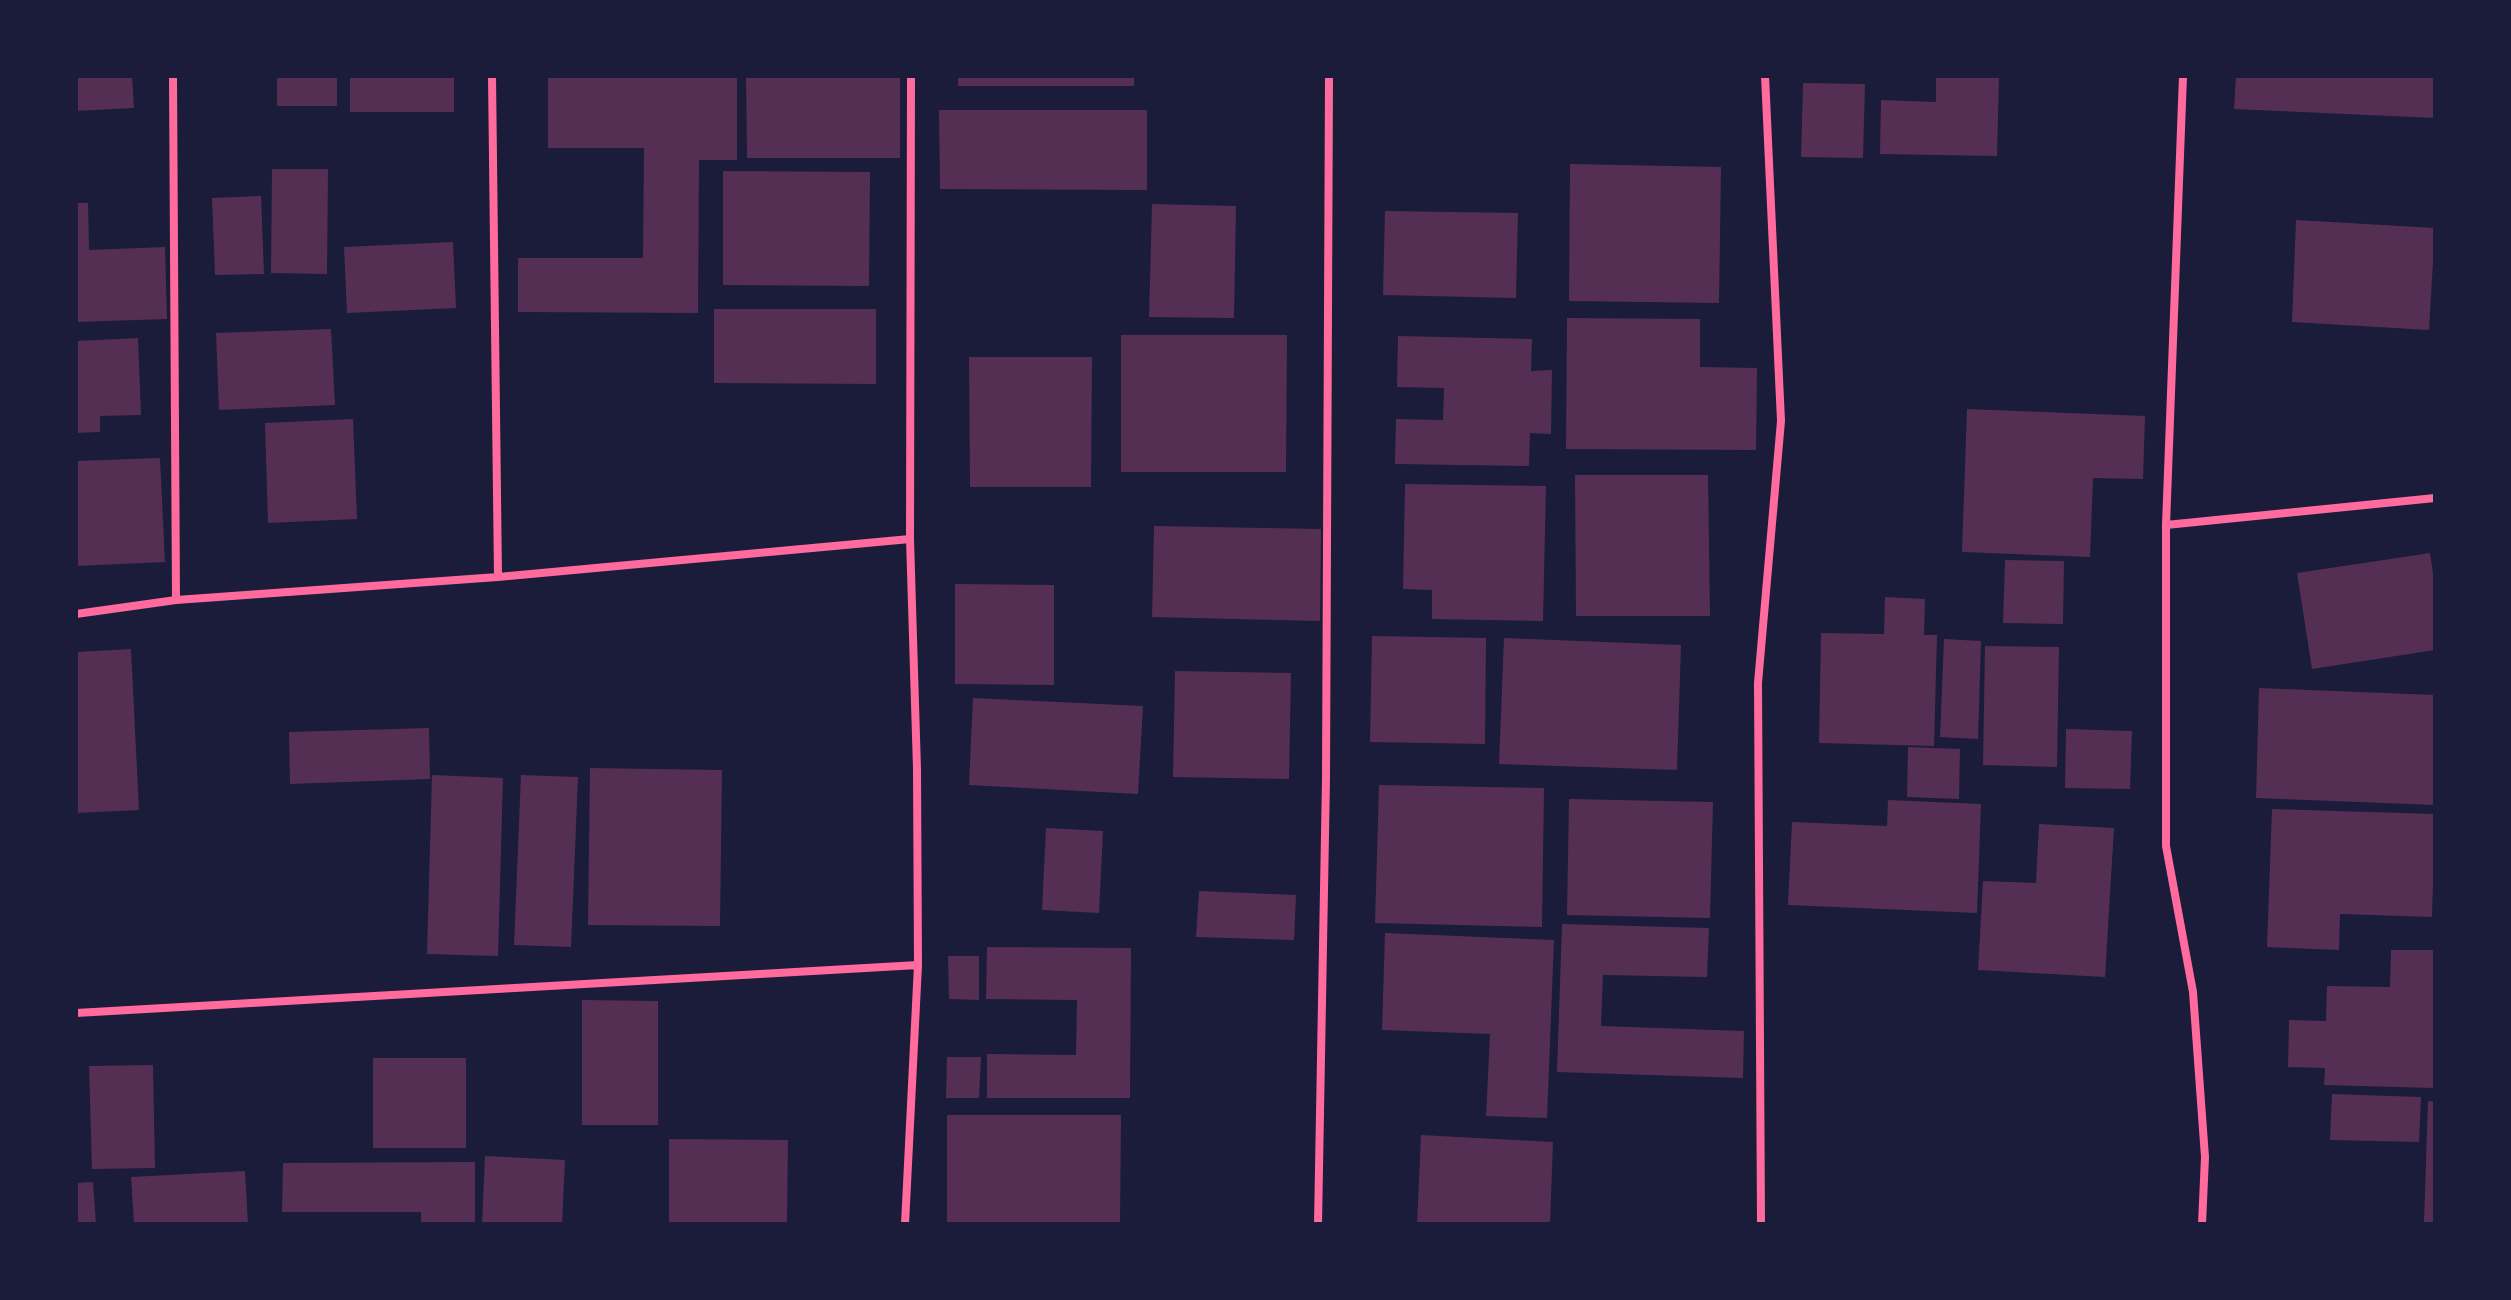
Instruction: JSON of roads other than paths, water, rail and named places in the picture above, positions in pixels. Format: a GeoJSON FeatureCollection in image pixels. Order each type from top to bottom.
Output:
{"type":"FeatureCollection","features":[{"type":"Feature","properties":{"kind":"street"},"geometry":{"type":"LineString","coordinates":[[173,76],[176,600]]}},
{"type":"Feature","properties":{"kind":"street"},"geometry":{"type":"LineString","coordinates":[[492,76],[498,577]]}},
{"type":"Feature","properties":{"kind":"street"},"geometry":{"type":"LineString","coordinates":[[905,1224],[918,965],[917,769],[910,539],[911,76]]}},
{"type":"Feature","properties":{"kind":"street"},"geometry":{"type":"LineString","coordinates":[[1318,1224],[1326,762],[1329,76]]}},
{"type":"Feature","properties":{"kind":"street"},"geometry":{"type":"LineString","coordinates":[[1761,1224],[1758,683],[1781,421],[1765,76]]}},
{"type":"Feature","properties":{"kind":"street"},"geometry":{"type":"LineString","coordinates":[[2183,76],[2166,525],[2166,846],[2193,992],[2205,1157],[2202,1224]]}},
{"type":"Feature","properties":{"kind":"street"},"geometry":{"type":"LineString","coordinates":[[2166,525],[2435,498]]}},
{"type":"Feature","properties":{"kind":"street"},"geometry":{"type":"LineString","coordinates":[[76,614],[176,600],[498,577],[910,539]]}},
{"type":"Feature","properties":{"kind":"street"},"geometry":{"type":"LineString","coordinates":[[76,1013],[918,965]]}}]}
